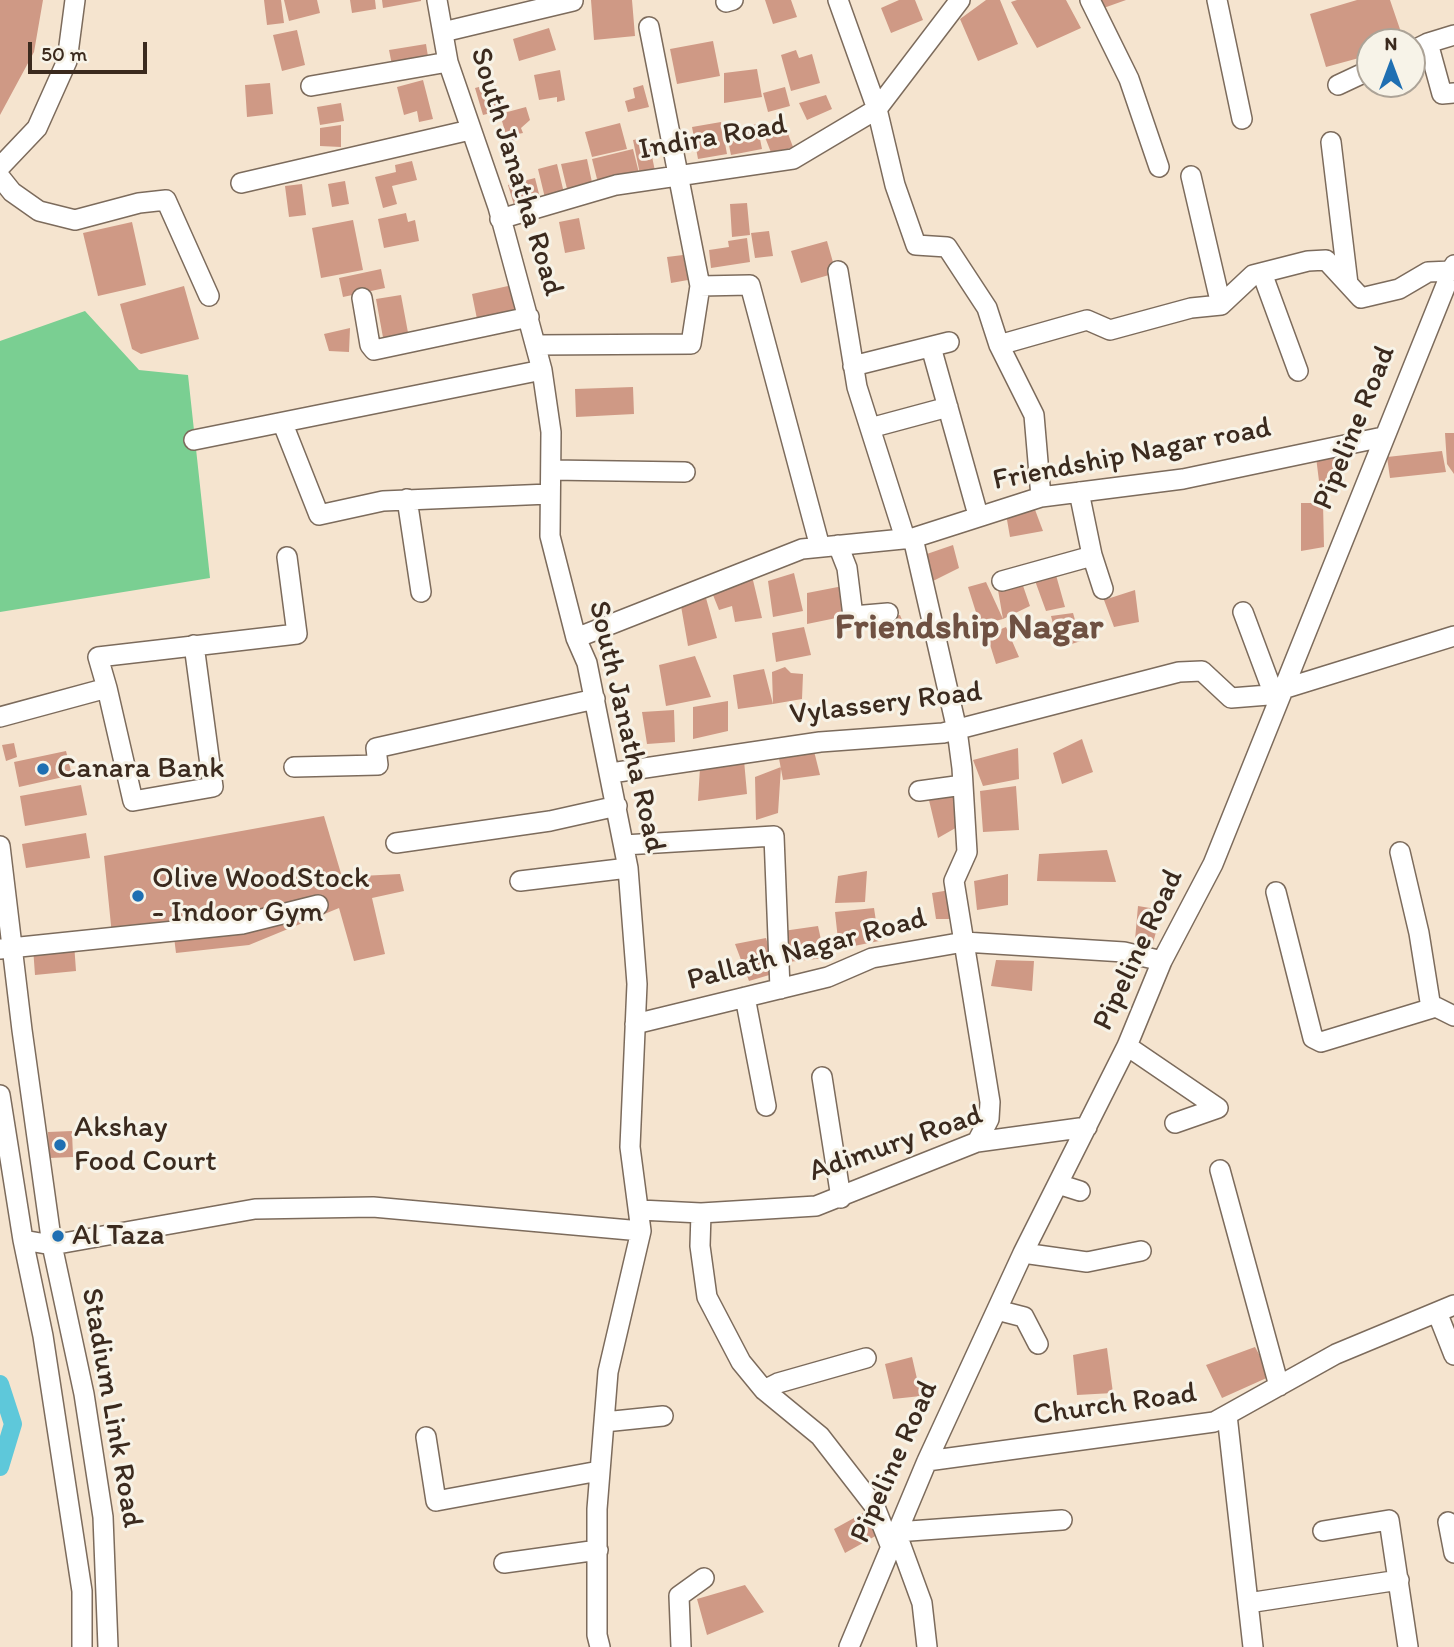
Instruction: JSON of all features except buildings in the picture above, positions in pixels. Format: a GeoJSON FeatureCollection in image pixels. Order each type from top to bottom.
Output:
{"type":"FeatureCollection","features":[{"type":"Feature","properties":{"kind":"street"},"geometry":{"type":"LineString","coordinates":[[0,167],[37,128],[42,117],[67,61],[75,0]]}},
{"type":"Feature","properties":{"kind":"street","name":"South Janatha Road"},"geometry":{"type":"LineString","coordinates":[[437,0],[448,62],[500,219],[537,345],[551,432],[548,494],[550,536],[576,638],[587,663],[628,868],[636,984],[630,1147],[641,1231],[608,1372],[599,1471],[597,1635],[600,1647]]}},
{"type":"Feature","properties":{"kind":"street"},"geometry":{"type":"LineString","coordinates":[[838,0],[877,108],[895,185],[916,245],[947,247],[987,308],[999,345],[1034,415],[1041,497]]}},
{"type":"Feature","properties":{"kind":"street","name":"Indira Road"},"geometry":{"type":"LineString","coordinates":[[500,219],[616,185],[793,159],[877,108],[960,0]]}},
{"type":"Feature","properties":{"kind":"street"},"geometry":{"type":"LineString","coordinates":[[1090,0],[1129,79],[1159,167]]}},
{"type":"Feature","properties":{"kind":"street"},"geometry":{"type":"LineString","coordinates":[[1217,0],[1242,119]]}},
{"type":"Feature","properties":{"kind":"street"},"geometry":{"type":"LineString","coordinates":[[443,32],[573,1]]}},
{"type":"Feature","properties":{"kind":"street"},"geometry":{"type":"LineString","coordinates":[[537,345],[691,344],[700,286],[649,27]]}},
{"type":"Feature","properties":{"kind":"street"},"geometry":{"type":"LineString","coordinates":[[1426,45],[1454,35]]}},
{"type":"Feature","properties":{"kind":"street"},"geometry":{"type":"LineString","coordinates":[[1426,60],[1442,94],[1454,93]]}},
{"type":"Feature","properties":{"kind":"street"},"geometry":{"type":"LineString","coordinates":[[311,86],[448,62]]}},
{"type":"Feature","properties":{"kind":"street"},"geometry":{"type":"LineString","coordinates":[[1338,85],[1356,77]]}},
{"type":"Feature","properties":{"kind":"street"},"geometry":{"type":"LineString","coordinates":[[241,183],[470,130]]}},
{"type":"Feature","properties":{"kind":"street"},"geometry":{"type":"LineString","coordinates":[[1331,142],[1348,284]]}},
{"type":"Feature","properties":{"kind":"street"},"geometry":{"type":"LineString","coordinates":[[1191,176],[1222,306]]}},
{"type":"Feature","properties":{"kind":"street"},"geometry":{"type":"LineString","coordinates":[[0,177],[12,192],[39,211],[75,220],[139,203],[166,200],[209,296]]}},
{"type":"Feature","properties":{"kind":"street"},"geometry":{"type":"LineString","coordinates":[[999,345],[1087,320],[1110,330],[1191,308],[1222,306],[1253,275],[1326,260],[1361,298],[1399,289],[1428,272],[1453,268]]}},
{"type":"Feature","properties":{"kind":"street","name":"Pipeline Road"},"geometry":{"type":"LineString","coordinates":[[849,1647],[927,1461],[996,1310],[1127,1046],[1162,961],[1213,864],[1279,693],[1453,268]]}},
{"type":"Feature","properties":{"kind":"street"},"geometry":{"type":"LineString","coordinates":[[838,271],[853,366],[870,428],[909,538],[957,730],[967,852],[954,881],[990,1102],[989,1119],[977,1142]]}},
{"type":"Feature","properties":{"kind":"street"},"geometry":{"type":"LineString","coordinates":[[1262,273],[1298,372]]}},
{"type":"Feature","properties":{"kind":"street"},"geometry":{"type":"LineString","coordinates":[[700,286],[750,285],[829,546],[847,568],[853,616],[888,614]]}},
{"type":"Feature","properties":{"kind":"street"},"geometry":{"type":"LineString","coordinates":[[362,298],[370,345],[374,350],[529,317]]}},
{"type":"Feature","properties":{"kind":"street"},"geometry":{"type":"LineString","coordinates":[[853,366],[940,344],[948,407],[978,515]]}},
{"type":"Feature","properties":{"kind":"street"},"geometry":{"type":"LineString","coordinates":[[194,440],[283,425],[542,370]]}},
{"type":"Feature","properties":{"kind":"street"},"geometry":{"type":"LineString","coordinates":[[870,428],[948,407]]}},
{"type":"Feature","properties":{"kind":"street"},"geometry":{"type":"LineString","coordinates":[[283,425],[319,515],[407,499],[548,494]]}},
{"type":"Feature","properties":{"kind":"street","name":"Friendship Nagar road"},"geometry":{"type":"LineString","coordinates":[[576,638],[747,568],[802,549],[909,538],[1041,497],[1183,479],[1383,438]]}},
{"type":"Feature","properties":{"kind":"street"},"geometry":{"type":"LineString","coordinates":[[551,470],[685,472]]}},
{"type":"Feature","properties":{"kind":"street"},"geometry":{"type":"LineString","coordinates":[[1079,492],[1092,556],[1103,589]]}},
{"type":"Feature","properties":{"kind":"street"},"geometry":{"type":"LineString","coordinates":[[407,499],[421,592]]}},
{"type":"Feature","properties":{"kind":"street"},"geometry":{"type":"LineString","coordinates":[[1002,581],[1092,556]]}},
{"type":"Feature","properties":{"kind":"street"},"geometry":{"type":"LineString","coordinates":[[194,645],[213,787],[133,801],[98,657],[194,645],[296,634],[287,557]]}},
{"type":"Feature","properties":{"kind":"street"},"geometry":{"type":"LineString","coordinates":[[1243,612],[1279,693]]}},
{"type":"Feature","properties":{"kind":"street","name":"Vylassery Road"},"geometry":{"type":"LineString","coordinates":[[611,773],[820,742],[957,730],[1179,672],[1202,671],[1231,698],[1279,693],[1454,636]]}},
{"type":"Feature","properties":{"kind":"street"},"geometry":{"type":"LineString","coordinates":[[0,717],[107,688]]}},
{"type":"Feature","properties":{"kind":"street"},"geometry":{"type":"LineString","coordinates":[[294,768],[378,765],[376,748],[595,699]]}},
{"type":"Feature","properties":{"kind":"street"},"geometry":{"type":"LineString","coordinates":[[919,791],[963,785]]}},
{"type":"Feature","properties":{"kind":"street"},"geometry":{"type":"LineString","coordinates":[[396,843],[550,821],[617,806]]}},
{"type":"Feature","properties":{"kind":"street"},"geometry":{"type":"LineString","coordinates":[[624,845],[774,836],[780,989]]}},
{"type":"Feature","properties":{"kind":"street","name":"Stadium Link Road"},"geometry":{"type":"LineString","coordinates":[[0,846],[6,949],[52,1245],[84,1394],[103,1517],[108,1647]]}},
{"type":"Feature","properties":{"kind":"street"},"geometry":{"type":"LineString","coordinates":[[1400,852],[1419,933],[1431,1008]]}},
{"type":"Feature","properties":{"kind":"street"},"geometry":{"type":"LineString","coordinates":[[520,881],[628,868]]}},
{"type":"Feature","properties":{"kind":"street"},"geometry":{"type":"LineString","coordinates":[[1276,892],[1313,1038],[1321,1042],[1436,1007],[1454,1016]]}},
{"type":"Feature","properties":{"kind":"street"},"geometry":{"type":"LineString","coordinates":[[6,949],[242,924],[318,905]]}},
{"type":"Feature","properties":{"kind":"street","name":"Pallath Nagar Road"},"geometry":{"type":"LineString","coordinates":[[635,1024],[828,977],[872,958],[964,942],[1124,952],[1162,961]]}},
{"type":"Feature","properties":{"kind":"street"},"geometry":{"type":"LineString","coordinates":[[745,997],[766,1106]]}},
{"type":"Feature","properties":{"kind":"street"},"geometry":{"type":"LineString","coordinates":[[1127,1046],[1218,1108],[1175,1123]]}},
{"type":"Feature","properties":{"kind":"street"},"geometry":{"type":"LineString","coordinates":[[822,1077],[841,1198]]}},
{"type":"Feature","properties":{"kind":"street","name":"Stadium Link Road"},"geometry":{"type":"LineString","coordinates":[[0,1095],[5,1168],[43,1336],[80,1578],[82,1647]]}},
{"type":"Feature","properties":{"kind":"street","name":"Adimury Road"},"geometry":{"type":"LineString","coordinates":[[640,1210],[701,1213],[816,1206],[841,1198],[925,1160],[977,1142],[1087,1127]]}},
{"type":"Feature","properties":{"kind":"street"},"geometry":{"type":"LineString","coordinates":[[1220,1170],[1279,1386]]}},
{"type":"Feature","properties":{"kind":"street"},"geometry":{"type":"LineString","coordinates":[[1058,1184],[1080,1191]]}},
{"type":"Feature","properties":{"kind":"street"},"geometry":{"type":"LineString","coordinates":[[23,1240],[52,1245],[255,1209],[373,1207],[641,1231]]}},
{"type":"Feature","properties":{"kind":"street"},"geometry":{"type":"LineString","coordinates":[[701,1213],[700,1246],[707,1297],[741,1362],[765,1390],[820,1436],[875,1507],[922,1603],[927,1647]]}},
{"type":"Feature","properties":{"kind":"street"},"geometry":{"type":"LineString","coordinates":[[1023,1253],[1087,1262],[1141,1251]]}},
{"type":"Feature","properties":{"kind":"street"},"geometry":{"type":"LineString","coordinates":[[1446,1308],[1454,1355]]}},
{"type":"Feature","properties":{"kind":"street","name":"Church Road"},"geometry":{"type":"LineString","coordinates":[[927,1461],[1214,1422],[1336,1354],[1446,1308]]}},
{"type":"Feature","properties":{"kind":"street"},"geometry":{"type":"LineString","coordinates":[[996,1310],[1024,1317],[1038,1344]]}},
{"type":"Feature","properties":{"kind":"street"},"geometry":{"type":"LineString","coordinates":[[765,1390],[778,1383],[866,1358]]}},
{"type":"Feature","properties":{"kind":"street"},"geometry":{"type":"LineString","coordinates":[[1227,1415],[1253,1647]]}},
{"type":"Feature","properties":{"kind":"street"},"geometry":{"type":"LineString","coordinates":[[604,1422],[663,1416]]}},
{"type":"Feature","properties":{"kind":"street"},"geometry":{"type":"LineString","coordinates":[[426,1437],[436,1501],[599,1471]]}},
{"type":"Feature","properties":{"kind":"street"},"geometry":{"type":"LineString","coordinates":[[893,1539],[1062,1520]]}},
{"type":"Feature","properties":{"kind":"street"},"geometry":{"type":"LineString","coordinates":[[1323,1531],[1389,1520],[1408,1647]]}},
{"type":"Feature","properties":{"kind":"street"},"geometry":{"type":"LineString","coordinates":[[1448,1522],[1454,1553]]}},
{"type":"Feature","properties":{"kind":"street"},"geometry":{"type":"LineString","coordinates":[[504,1563],[598,1550]]}},
{"type":"Feature","properties":{"kind":"street"},"geometry":{"type":"LineString","coordinates":[[681,1647],[679,1596],[704,1578]]}},
{"type":"Feature","properties":{"kind":"street"},"geometry":{"type":"LineString","coordinates":[[1248,1603],[1399,1580]]}},
{"type":"Feature","properties":{"kind":"green space"},"geometry":{"type":"Polygon","coordinates":[[[85,311],[139,370],[188,375],[210,578],[0,612],[0,341],[85,311]]]}},
{"type":"Feature","properties":{"kind":"waterway"},"geometry":{"type":"LineString","coordinates":[[0,1384],[13,1424],[0,1467]]}},
{"type":"Feature","properties":{"kind":"place","name":"Canara Bank"},"geometry":{"type":"Point","coordinates":[43,769]}},
{"type":"Feature","properties":{"kind":"place","name":"Olive WoodStock - Indoor Gym"},"geometry":{"type":"Point","coordinates":[138,896]}},
{"type":"Feature","properties":{"kind":"place","name":"Akshay Food Court"},"geometry":{"type":"Point","coordinates":[60,1145]}},
{"type":"Feature","properties":{"kind":"place","name":"Al Taza"},"geometry":{"type":"Point","coordinates":[58,1236]}},
{"type":"Feature","properties":{"kind":"district","name":"Friendship Nagar"},"geometry":{"type":"Point","coordinates":[969,629]}}]}
